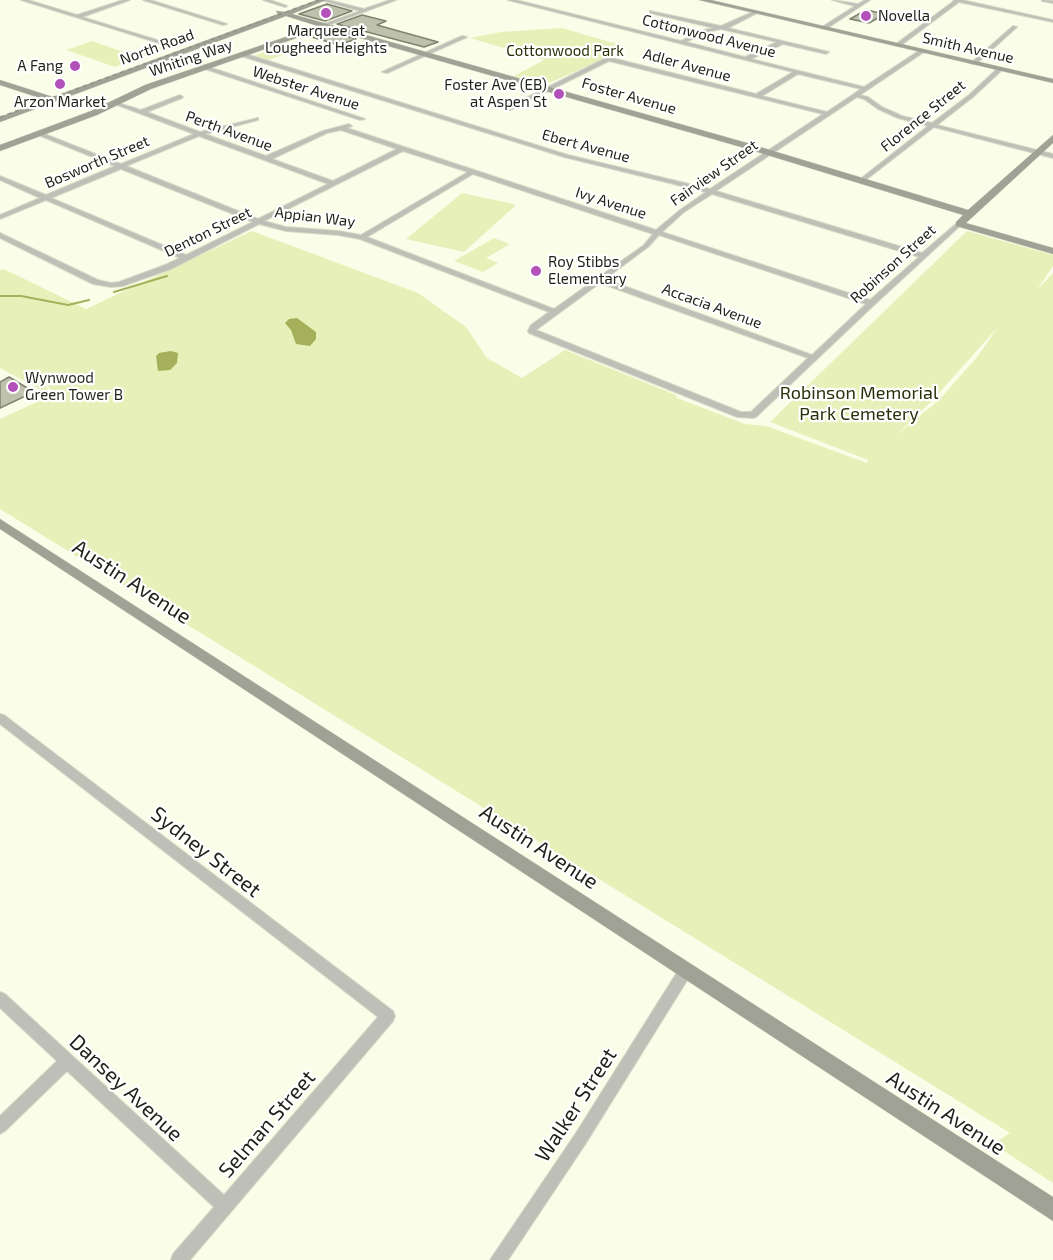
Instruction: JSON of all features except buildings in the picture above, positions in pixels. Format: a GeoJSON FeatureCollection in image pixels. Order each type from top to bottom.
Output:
{"type":"FeatureCollection","features":[{"type":"Feature","properties":{"kind":"street"},"geometry":{"type":"LineString","coordinates":[[22,0],[167,44]]}},
{"type":"Feature","properties":{"kind":"street"},"geometry":{"type":"LineString","coordinates":[[76,17],[128,0]]}},
{"type":"Feature","properties":{"kind":"street"},"geometry":{"type":"LineString","coordinates":[[145,0],[225,24]]}},
{"type":"Feature","properties":{"kind":"street"},"geometry":{"type":"LineString","coordinates":[[265,0],[283,10],[310,0]]}},
{"type":"Feature","properties":{"kind":"street"},"geometry":{"type":"LineString","coordinates":[[323,0],[366,11]]}},
{"type":"Feature","properties":{"kind":"street","name":"North Road"},"geometry":{"type":"LineString","coordinates":[[0,120],[45,100],[261,18],[323,0]]}},
{"type":"Feature","properties":{"kind":"street","name":"Whiting Way"},"geometry":{"type":"LineString","coordinates":[[0,148],[94,113],[148,87],[394,0]]}},
{"type":"Feature","properties":{"kind":"street","name":"Cottonwood Avenue"},"geometry":{"type":"LineString","coordinates":[[510,0],[866,89]]}},
{"type":"Feature","properties":{"kind":"street","name":"Smith Avenue"},"geometry":{"type":"LineString","coordinates":[[702,0],[1053,81]]}},
{"type":"Feature","properties":{"kind":"street"},"geometry":{"type":"LineString","coordinates":[[834,0],[860,6]]}},
{"type":"Feature","properties":{"kind":"street"},"geometry":{"type":"LineString","coordinates":[[824,28],[868,0]]}},
{"type":"Feature","properties":{"kind":"street"},"geometry":{"type":"LineString","coordinates":[[897,45],[957,0],[1053,21]]}},
{"type":"Feature","properties":{"kind":"street"},"geometry":{"type":"LineString","coordinates":[[1044,0],[1053,2]]}},
{"type":"Feature","properties":{"kind":"street","name":"North Road"},"geometry":{"type":"LineString","coordinates":[[0,112],[45,100],[283,10]]}},
{"type":"Feature","properties":{"kind":"street","name":"Foster Avenue"},"geometry":{"type":"LineString","coordinates":[[283,10],[326,25],[971,214]]}},
{"type":"Feature","properties":{"kind":"street"},"geometry":{"type":"LineString","coordinates":[[652,12],[826,52]]}},
{"type":"Feature","properties":{"kind":"street"},"geometry":{"type":"LineString","coordinates":[[681,43],[706,31],[726,27],[755,12]]}},
{"type":"Feature","properties":{"kind":"street"},"geometry":{"type":"LineString","coordinates":[[974,63],[1015,27]]}},
{"type":"Feature","properties":{"kind":"street"},"geometry":{"type":"LineString","coordinates":[[385,72],[464,38]]}},
{"type":"Feature","properties":{"kind":"street"},"geometry":{"type":"LineString","coordinates":[[746,59],[782,42]]}},
{"type":"Feature","properties":{"kind":"street","name":"Fairview Street"},"geometry":{"type":"LineString","coordinates":[[756,414],[740,415],[532,330],[646,246],[677,215],[710,191],[922,51]]}},
{"type":"Feature","properties":{"kind":"street","name":"Ebert Avenue"},"geometry":{"type":"LineString","coordinates":[[243,55],[560,154],[710,191],[924,256]]}},
{"type":"Feature","properties":{"kind":"street","name":"Adler Avenue"},"geometry":{"type":"LineString","coordinates":[[547,88],[581,70],[611,59],[828,114]]}},
{"type":"Feature","properties":{"kind":"street","name":"Webster Avenue"},"geometry":{"type":"LineString","coordinates":[[207,68],[362,119],[343,129]]}},
{"type":"Feature","properties":{"kind":"street","name":"Florence Street"},"geometry":{"type":"LineString","coordinates":[[861,181],[1000,69]]}},
{"type":"Feature","properties":{"kind":"street"},"geometry":{"type":"LineString","coordinates":[[757,96],[797,72]]}},
{"type":"Feature","properties":{"kind":"street"},"geometry":{"type":"LineString","coordinates":[[0,82],[9,85],[8,88],[45,100]]}},
{"type":"Feature","properties":{"kind":"street"},"geometry":{"type":"LineString","coordinates":[[508,109],[547,88]]}},
{"type":"Feature","properties":{"kind":"street"},"geometry":{"type":"LineString","coordinates":[[856,95],[869,99],[888,112],[1053,156]]}},
{"type":"Feature","properties":{"kind":"street"},"geometry":{"type":"LineString","coordinates":[[142,112],[180,97]]}},
{"type":"Feature","properties":{"kind":"street","name":"Perth Avenue"},"geometry":{"type":"LineString","coordinates":[[114,102],[335,184]]}},
{"type":"Feature","properties":{"kind":"street","name":"Bosworth Street"},"geometry":{"type":"LineString","coordinates":[[0,217],[201,133],[256,119]]}},
{"type":"Feature","properties":{"kind":"street"},"geometry":{"type":"LineString","coordinates":[[266,159],[325,132],[343,129]]}},
{"type":"Feature","properties":{"kind":"street","name":"Ivy Avenue"},"geometry":{"type":"LineString","coordinates":[[343,129],[871,303]]}},
{"type":"Feature","properties":{"kind":"street","name":"Appian Way"},"geometry":{"type":"LineString","coordinates":[[40,134],[260,222],[286,230],[338,232],[362,237],[555,312]]}},
{"type":"Feature","properties":{"kind":"street","name":"Robinson Street"},"geometry":{"type":"LineString","coordinates":[[756,414],[871,303],[1053,138]]}},
{"type":"Feature","properties":{"kind":"street","name":"Denton Street"},"geometry":{"type":"LineString","coordinates":[[0,235],[96,282],[120,284],[147,276],[186,258],[402,149]]}},
{"type":"Feature","properties":{"kind":"street"},"geometry":{"type":"LineString","coordinates":[[362,237],[474,171]]}},
{"type":"Feature","properties":{"kind":"street"},"geometry":{"type":"LineString","coordinates":[[0,178],[186,258]]}},
{"type":"Feature","properties":{"kind":"street"},"geometry":{"type":"LineString","coordinates":[[959,224],[1053,251]]}},
{"type":"Feature","properties":{"kind":"street","name":"Accacia Avenue"},"geometry":{"type":"LineString","coordinates":[[600,280],[814,358]]}},
{"type":"Feature","properties":{"kind":"street","name":"Austin Avenue"},"geometry":{"type":"LineString","coordinates":[[0,523],[1053,1210]]}},
{"type":"Feature","properties":{"kind":"street","name":"Sydney Street"},"geometry":{"type":"LineString","coordinates":[[0,718],[388,1016]]}},
{"type":"Feature","properties":{"kind":"street","name":"Walker Street"},"geometry":{"type":"LineString","coordinates":[[498,1260],[581,1138],[686,970]]}},
{"type":"Feature","properties":{"kind":"street","name":"Dansey Avenue"},"geometry":{"type":"LineString","coordinates":[[0,999],[224,1206]]}},
{"type":"Feature","properties":{"kind":"street","name":"Selman Street"},"geometry":{"type":"LineString","coordinates":[[179,1260],[388,1016]]}},
{"type":"Feature","properties":{"kind":"street"},"geometry":{"type":"LineString","coordinates":[[0,1126],[66,1062]]}},
{"type":"Feature","properties":{"kind":"green space","name":"Cottonwood Park"},"geometry":{"type":"Polygon","coordinates":[[[562,28],[627,47],[544,85],[514,76],[544,60],[470,38],[501,32],[562,28]]]}},
{"type":"Feature","properties":{"kind":"green space"},"geometry":{"type":"Polygon","coordinates":[[[92,41],[127,53],[151,45],[165,48],[115,67],[66,50],[92,41]]]}},
{"type":"Feature","properties":{"kind":"green space"},"geometry":{"type":"Polygon","coordinates":[[[287,42],[304,47],[269,60],[254,56],[287,42]]]}},
{"type":"Feature","properties":{"kind":"green space"},"geometry":{"type":"Polygon","coordinates":[[[462,193],[515,206],[464,252],[406,239],[462,193]]]}},
{"type":"Feature","properties":{"kind":"green space","name":"Robinson Memorial Park Cemetery"},"geometry":{"type":"Polygon","coordinates":[[[252,231],[418,293],[466,327],[487,358],[522,378],[565,350],[676,395],[677,398],[745,424],[766,426],[867,463],[868,460],[770,422],[967,231],[1053,255],[1053,266],[1037,290],[1053,273],[1053,1183],[993,1144],[1010,1133],[0,509],[0,419],[54,394],[40,376],[48,389],[43,391],[0,368],[0,270],[4,269],[86,309],[252,231]],[[998,327],[931,402],[895,436],[939,400],[978,356],[998,327]]]}},
{"type":"Feature","properties":{"kind":"green space"},"geometry":{"type":"Polygon","coordinates":[[[494,238],[510,244],[486,258],[498,263],[483,272],[454,261],[494,238]]]}},
{"type":"Feature","properties":{"kind":"shaded area"},"geometry":{"type":"Polygon","coordinates":[[[297,318],[316,332],[316,339],[310,346],[296,344],[291,330],[285,323],[289,319],[297,318]]]}},
{"type":"Feature","properties":{"kind":"shaded area"},"geometry":{"type":"Polygon","coordinates":[[[171,351],[178,353],[177,363],[170,370],[158,371],[156,356],[159,353],[171,351]]]}},
{"type":"Feature","properties":{"kind":"waterway"},"geometry":{"type":"LineString","coordinates":[[114,292],[167,276]]}},
{"type":"Feature","properties":{"kind":"waterway"},"geometry":{"type":"LineString","coordinates":[[0,296],[21,296],[68,305],[89,300]]}},
{"type":"Feature","properties":{"kind":"railway"},"geometry":{"type":"LineString","coordinates":[[0,117],[319,0]]}},
{"type":"Feature","properties":{"kind":"place","name":"Marquee at Lougheed Heights"},"geometry":{"type":"Point","coordinates":[326,13]}},
{"type":"Feature","properties":{"kind":"place","name":"Novella"},"geometry":{"type":"Point","coordinates":[866,16]}},
{"type":"Feature","properties":{"kind":"place","name":"A Fang"},"geometry":{"type":"Point","coordinates":[75,66]}},
{"type":"Feature","properties":{"kind":"place","name":"Arzon Market"},"geometry":{"type":"Point","coordinates":[60,84]}},
{"type":"Feature","properties":{"kind":"place","name":"Foster Ave (EB) at Aspen St"},"geometry":{"type":"Point","coordinates":[559,94]}},
{"type":"Feature","properties":{"kind":"place","name":"Roy Stibbs Elementary"},"geometry":{"type":"Point","coordinates":[536,271]}},
{"type":"Feature","properties":{"kind":"place","name":"Wynwood Green Tower B"},"geometry":{"type":"Point","coordinates":[13,387]}}]}
